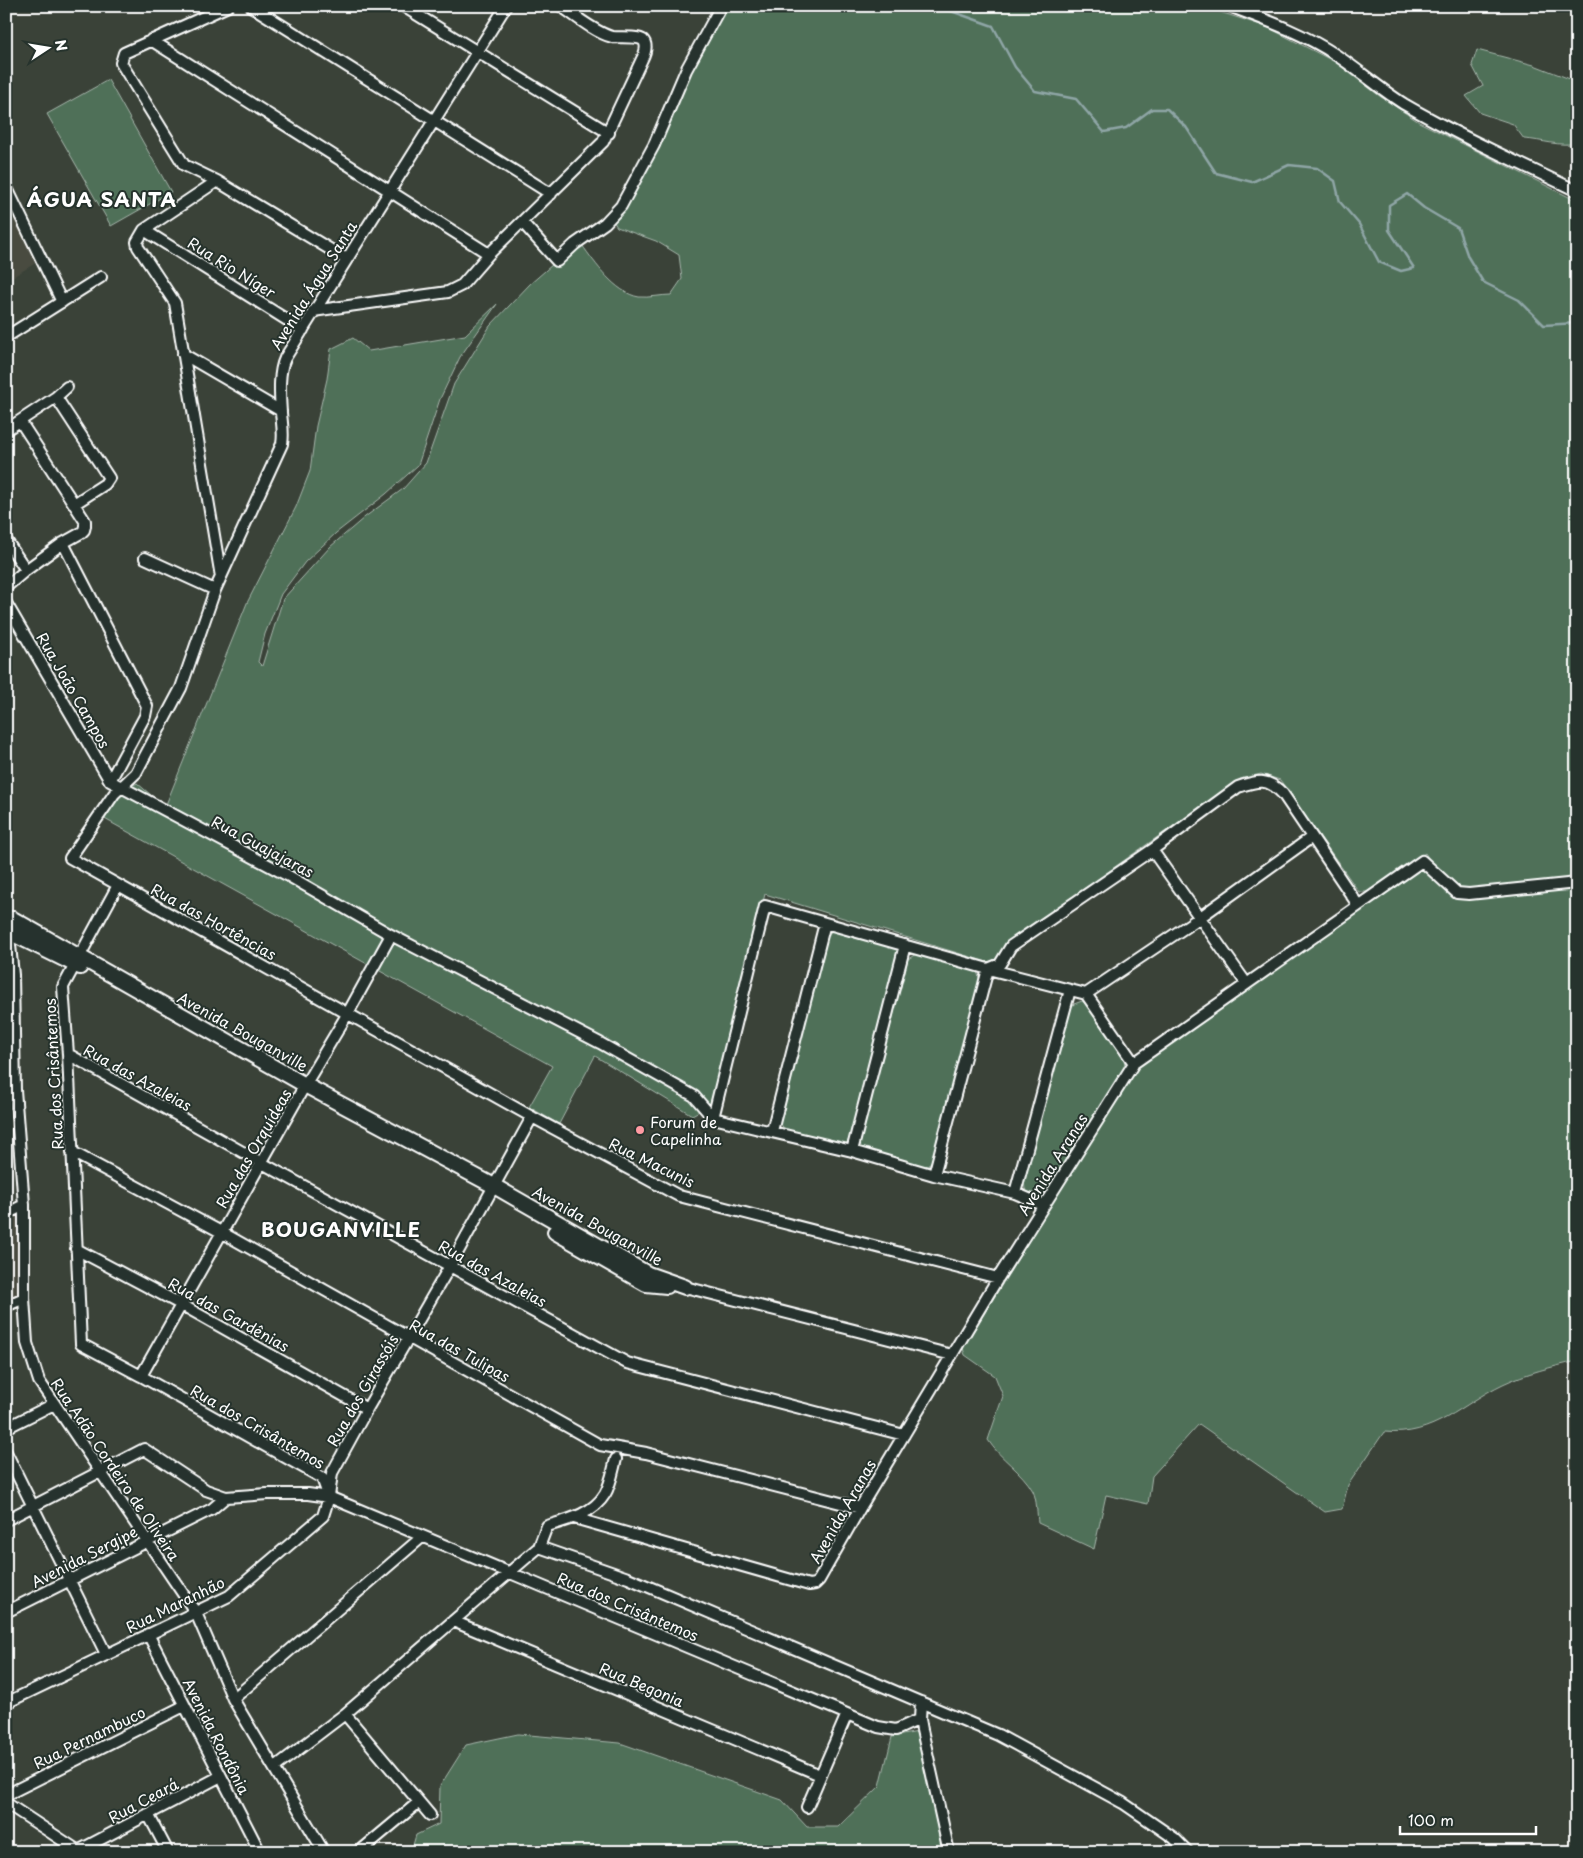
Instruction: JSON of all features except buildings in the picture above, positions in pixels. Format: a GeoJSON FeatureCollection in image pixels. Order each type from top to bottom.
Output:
{"type":"FeatureCollection","features":[{"type":"Feature","properties":{"kind":"street"},"geometry":{"type":"LineString","coordinates":[[228,6],[124,53],[121,63],[184,165],[216,181],[346,258]]}},
{"type":"Feature","properties":{"kind":"street"},"geometry":{"type":"LineString","coordinates":[[252,6],[551,194]]}},
{"type":"Feature","properties":{"kind":"street"},"geometry":{"type":"LineString","coordinates":[[404,6],[609,133]]}},
{"type":"Feature","properties":{"kind":"street","name":"Avenida Água Santa"},"geometry":{"type":"LineString","coordinates":[[74,853],[114,794],[136,773],[181,688],[215,590],[282,444],[282,364],[346,258],[506,6]]}},
{"type":"Feature","properties":{"kind":"street"},"geometry":{"type":"LineString","coordinates":[[313,311],[448,292],[462,286],[489,254],[597,150],[609,133],[645,53],[646,46],[640,38],[610,36],[600,32],[561,6]]}},
{"type":"Feature","properties":{"kind":"street"},"geometry":{"type":"LineString","coordinates":[[522,222],[557,262],[575,244],[605,223],[620,206],[654,145],[686,70],[721,6]]}},
{"type":"Feature","properties":{"kind":"street"},"geometry":{"type":"LineString","coordinates":[[1229,6],[1315,41],[1365,75],[1386,93],[1416,111],[1577,192]]}},
{"type":"Feature","properties":{"kind":"street"},"geometry":{"type":"LineString","coordinates":[[151,40],[489,254]]}},
{"type":"Feature","properties":{"kind":"street"},"geometry":{"type":"LineString","coordinates":[[216,181],[144,230],[139,238],[138,247],[175,304],[221,577]]}},
{"type":"Feature","properties":{"kind":"street"},"geometry":{"type":"LineString","coordinates":[[6,186],[62,302]]}},
{"type":"Feature","properties":{"kind":"street","name":"Rua Rio Níger"},"geometry":{"type":"LineString","coordinates":[[144,230],[303,330]]}},
{"type":"Feature","properties":{"kind":"street"},"geometry":{"type":"LineString","coordinates":[[6,337],[101,277]]}},
{"type":"Feature","properties":{"kind":"street"},"geometry":{"type":"LineString","coordinates":[[183,354],[281,411]]}},
{"type":"Feature","properties":{"kind":"street"},"geometry":{"type":"LineString","coordinates":[[6,430],[56,397],[67,387]]}},
{"type":"Feature","properties":{"kind":"street"},"geometry":{"type":"LineString","coordinates":[[56,397],[109,478],[105,484],[74,504]]}},
{"type":"Feature","properties":{"kind":"street"},"geometry":{"type":"LineString","coordinates":[[6,587],[26,570],[84,530],[84,521],[20,421]]}},
{"type":"Feature","properties":{"kind":"street"},"geometry":{"type":"LineString","coordinates":[[6,540],[26,570]]}},
{"type":"Feature","properties":{"kind":"street"},"geometry":{"type":"LineString","coordinates":[[63,543],[147,706],[145,716],[110,781],[121,786]]}},
{"type":"Feature","properties":{"kind":"street"},"geometry":{"type":"LineString","coordinates":[[145,558],[215,590]]}},
{"type":"Feature","properties":{"kind":"street","name":"Rua João Campos"},"geometry":{"type":"LineString","coordinates":[[6,603],[110,781]]}},
{"type":"Feature","properties":{"kind":"street"},"geometry":{"type":"LineString","coordinates":[[988,969],[1000,964],[1012,946],[1152,850],[1238,787],[1254,781],[1273,783],[1283,794],[1358,905]]}},
{"type":"Feature","properties":{"kind":"street","name":"Rua Guajajaras"},"geometry":{"type":"LineString","coordinates":[[121,786],[287,875],[391,934],[600,1043],[686,1091],[694,1096],[713,1118]]}},
{"type":"Feature","properties":{"kind":"street"},"geometry":{"type":"LineString","coordinates":[[1086,994],[1199,918],[1312,837]]}},
{"type":"Feature","properties":{"kind":"street"},"geometry":{"type":"LineString","coordinates":[[1152,850],[1246,983]]}},
{"type":"Feature","properties":{"kind":"street","name":"Rua das Hortências"},"geometry":{"type":"LineString","coordinates":[[74,853],[70,858],[348,1013]]}},
{"type":"Feature","properties":{"kind":"street","name":"Avenida Aranas"},"geometry":{"type":"LineString","coordinates":[[574,1518],[809,1585],[815,1584],[998,1278],[1134,1063],[1422,860],[1457,893],[1469,894],[1577,883]]}},
{"type":"Feature","properties":{"kind":"street","name":"Rua dos Crisântemos"},"geometry":{"type":"LineString","coordinates":[[118,885],[62,987],[68,1054],[81,1344],[322,1478],[329,1497],[878,1727],[896,1730],[920,1719]]}},
{"type":"Feature","properties":{"kind":"street"},"geometry":{"type":"LineString","coordinates":[[1043,1205],[1015,1193],[934,1175],[852,1151],[713,1118],[765,906],[988,969],[1086,994],[1134,1063]]}},
{"type":"Feature","properties":{"kind":"street","name":"Avenida Bouganville"},"geometry":{"type":"LineString","coordinates":[[7,922],[15,935],[77,961],[303,1089],[492,1190],[646,1284],[685,1287]]}},
{"type":"Feature","properties":{"kind":"street","name":"Rua Adão Cordeiro de Oliveira"},"geometry":{"type":"LineString","coordinates":[[7,922],[12,975],[15,1090],[24,1205],[24,1298],[27,1342],[39,1381],[196,1613],[233,1699],[324,1852]]}},
{"type":"Feature","properties":{"kind":"street"},"geometry":{"type":"LineString","coordinates":[[772,1131],[825,923]]}},
{"type":"Feature","properties":{"kind":"street","name":"Rua das Orquídeas"},"geometry":{"type":"LineString","coordinates":[[141,1376],[391,934]]}},
{"type":"Feature","properties":{"kind":"street"},"geometry":{"type":"LineString","coordinates":[[852,1151],[905,945]]}},
{"type":"Feature","properties":{"kind":"street"},"geometry":{"type":"LineString","coordinates":[[934,1175],[988,969]]}},
{"type":"Feature","properties":{"kind":"street"},"geometry":{"type":"LineString","coordinates":[[1015,1193],[1070,990]]}},
{"type":"Feature","properties":{"kind":"street","name":"Rua Macunis"},"geometry":{"type":"LineString","coordinates":[[348,1013],[532,1117],[679,1196],[998,1278]]}},
{"type":"Feature","properties":{"kind":"street","name":"Rua das Azaleias"},"geometry":{"type":"LineString","coordinates":[[68,1054],[262,1163],[627,1363],[904,1435]]}},
{"type":"Feature","properties":{"kind":"street","name":"Rua dos Girassóis"},"geometry":{"type":"LineString","coordinates":[[329,1497],[332,1473],[532,1117]]}},
{"type":"Feature","properties":{"kind":"street","name":"Rua das Tulipas"},"geometry":{"type":"LineString","coordinates":[[72,1152],[221,1232],[600,1445],[646,1453],[860,1508]]}},
{"type":"Feature","properties":{"kind":"street"},"geometry":{"type":"LineString","coordinates":[[6,1214],[24,1205]]}},
{"type":"Feature","properties":{"kind":"street","name":"Rua das Gardênias"},"geometry":{"type":"LineString","coordinates":[[76,1249],[182,1305],[367,1409]]}},
{"type":"Feature","properties":{"kind":"street"},"geometry":{"type":"LineString","coordinates":[[685,1287],[952,1355]]}},
{"type":"Feature","properties":{"kind":"street"},"geometry":{"type":"LineString","coordinates":[[6,1306],[24,1298]]}},
{"type":"Feature","properties":{"kind":"street"},"geometry":{"type":"LineString","coordinates":[[6,1428],[54,1404]]}},
{"type":"Feature","properties":{"kind":"street"},"geometry":{"type":"LineString","coordinates":[[6,1520],[144,1449],[206,1490],[226,1497],[308,1494],[329,1497]]}},
{"type":"Feature","properties":{"kind":"street"},"geometry":{"type":"LineString","coordinates":[[6,1452],[106,1654]]}},
{"type":"Feature","properties":{"kind":"street"},"geometry":{"type":"LineString","coordinates":[[274,1768],[345,1714],[539,1547],[547,1526],[574,1518],[596,1505],[606,1493],[616,1459]]}},
{"type":"Feature","properties":{"kind":"street","name":"Avenida Sergipe"},"geometry":{"type":"LineString","coordinates":[[6,1612],[212,1509],[226,1497]]}},
{"type":"Feature","properties":{"kind":"street","name":"Rua Maranhão"},"geometry":{"type":"LineString","coordinates":[[6,1703],[229,1596],[323,1516],[329,1497]]}},
{"type":"Feature","properties":{"kind":"street"},"geometry":{"type":"LineString","coordinates":[[233,1699],[422,1537]]}},
{"type":"Feature","properties":{"kind":"street"},"geometry":{"type":"LineString","coordinates":[[539,1547],[628,1578],[998,1735],[1123,1803],[1174,1838],[1188,1852]]}},
{"type":"Feature","properties":{"kind":"street","name":"Rua Begonia"},"geometry":{"type":"LineString","coordinates":[[453,1621],[820,1775]]}},
{"type":"Feature","properties":{"kind":"street","name":"Avenida Rondônia"},"geometry":{"type":"LineString","coordinates":[[148,1634],[260,1852]]}},
{"type":"Feature","properties":{"kind":"street"},"geometry":{"type":"LineString","coordinates":[[921,1702],[920,1719],[949,1852]]}},
{"type":"Feature","properties":{"kind":"street","name":"Rua Pernambuco"},"geometry":{"type":"LineString","coordinates":[[6,1795],[184,1706]]}},
{"type":"Feature","properties":{"kind":"street"},"geometry":{"type":"LineString","coordinates":[[345,1714],[430,1815]]}},
{"type":"Feature","properties":{"kind":"street"},"geometry":{"type":"LineString","coordinates":[[807,1807],[847,1714]]}},
{"type":"Feature","properties":{"kind":"street","name":"Rua Ceará"},"geometry":{"type":"LineString","coordinates":[[79,1851],[221,1776]]}},
{"type":"Feature","properties":{"kind":"street"},"geometry":{"type":"LineString","coordinates":[[359,1852],[419,1802]]}},
{"type":"Feature","properties":{"kind":"street"},"geometry":{"type":"LineString","coordinates":[[6,1803],[79,1851]]}},
{"type":"Feature","properties":{"kind":"street"},"geometry":{"type":"LineString","coordinates":[[148,1814],[168,1852]]}},
{"type":"Feature","properties":{"kind":"shaded area"},"geometry":{"type":"Polygon","coordinates":[[[6,193],[39,261],[6,281],[6,193]]]}},
{"type":"Feature","properties":{"kind":"shaded area"},"geometry":{"type":"Polygon","coordinates":[[[18,1213],[20,1293],[6,1300],[6,1218],[18,1213]]]}},
{"type":"Feature","properties":{"kind":"green space"},"geometry":{"type":"Polygon","coordinates":[[[718,6],[1201,6],[1267,27],[1335,62],[1381,97],[1419,122],[1577,201],[1577,1361],[1512,1380],[1433,1424],[1402,1432],[1384,1432],[1348,1485],[1342,1509],[1325,1512],[1199,1424],[1152,1476],[1148,1504],[1106,1495],[1094,1549],[1038,1523],[1033,1491],[1023,1477],[988,1440],[1003,1396],[995,1376],[965,1355],[963,1348],[1136,1067],[1430,861],[1425,853],[1368,892],[1359,892],[1280,780],[1261,774],[1240,779],[1008,942],[996,960],[987,962],[765,894],[712,1104],[692,1115],[595,1056],[559,1124],[529,1107],[552,1066],[101,817],[117,796],[137,783],[165,807],[247,603],[296,507],[310,471],[316,426],[327,379],[331,349],[353,338],[369,351],[465,335],[497,304],[460,357],[440,399],[418,465],[386,494],[336,533],[305,562],[281,594],[265,634],[258,662],[262,666],[283,599],[330,547],[365,517],[403,489],[426,463],[454,384],[490,326],[530,284],[568,251],[582,245],[606,276],[622,290],[639,297],[671,295],[682,279],[679,255],[656,241],[617,227],[610,216],[639,181],[718,6]]]}},
{"type":"Feature","properties":{"kind":"green space"},"geometry":{"type":"Polygon","coordinates":[[[1477,50],[1534,65],[1575,81],[1577,84],[1577,143],[1558,144],[1524,139],[1513,124],[1480,113],[1466,96],[1483,86],[1472,65],[1477,50]]]}},
{"type":"Feature","properties":{"kind":"green space"},"geometry":{"type":"Polygon","coordinates":[[[108,80],[171,192],[111,226],[47,114],[108,80]]]}},
{"type":"Feature","properties":{"kind":"green space"},"geometry":{"type":"Polygon","coordinates":[[[834,930],[896,948],[898,953],[850,1138],[845,1145],[789,1131],[784,1129],[779,1121],[828,934],[834,930]]]}},
{"type":"Feature","properties":{"kind":"green space"},"geometry":{"type":"Polygon","coordinates":[[[916,954],[973,968],[977,971],[980,981],[933,1158],[928,1166],[922,1166],[864,1149],[861,1147],[860,1141],[908,959],[916,954]]]}},
{"type":"Feature","properties":{"kind":"green space"},"geometry":{"type":"Polygon","coordinates":[[[1082,1001],[1089,1006],[1124,1058],[1125,1067],[1047,1190],[1041,1193],[1028,1193],[1025,1189],[1024,1181],[1069,1010],[1074,1004],[1082,1001]]]}},
{"type":"Feature","properties":{"kind":"green space"},"geometry":{"type":"Polygon","coordinates":[[[918,1732],[943,1852],[411,1852],[416,1835],[439,1824],[440,1786],[466,1745],[518,1734],[620,1743],[782,1800],[807,1827],[838,1827],[880,1786],[892,1737],[918,1732]]]}},
{"type":"Feature","properties":{"kind":"waterway"},"geometry":{"type":"LineString","coordinates":[[937,6],[993,26],[1015,67],[1035,91],[1076,99],[1104,132],[1126,128],[1152,109],[1167,109],[1186,127],[1216,173],[1252,182],[1289,165],[1317,168],[1335,181],[1340,202],[1359,224],[1379,262],[1401,271],[1414,268],[1389,230],[1389,205],[1407,194],[1424,208],[1458,228],[1468,257],[1483,282],[1519,300],[1544,325],[1577,323]]}},
{"type":"Feature","properties":{"kind":"place","name":"Forum de Capelinha"},"geometry":{"type":"Point","coordinates":[640,1130]}},
{"type":"Feature","properties":{"kind":"district","name":"ÁGUA SANTA"},"geometry":{"type":"Point","coordinates":[102,199]}},
{"type":"Feature","properties":{"kind":"district","name":"BOUGANVILLE"},"geometry":{"type":"Point","coordinates":[341,1229]}}]}
